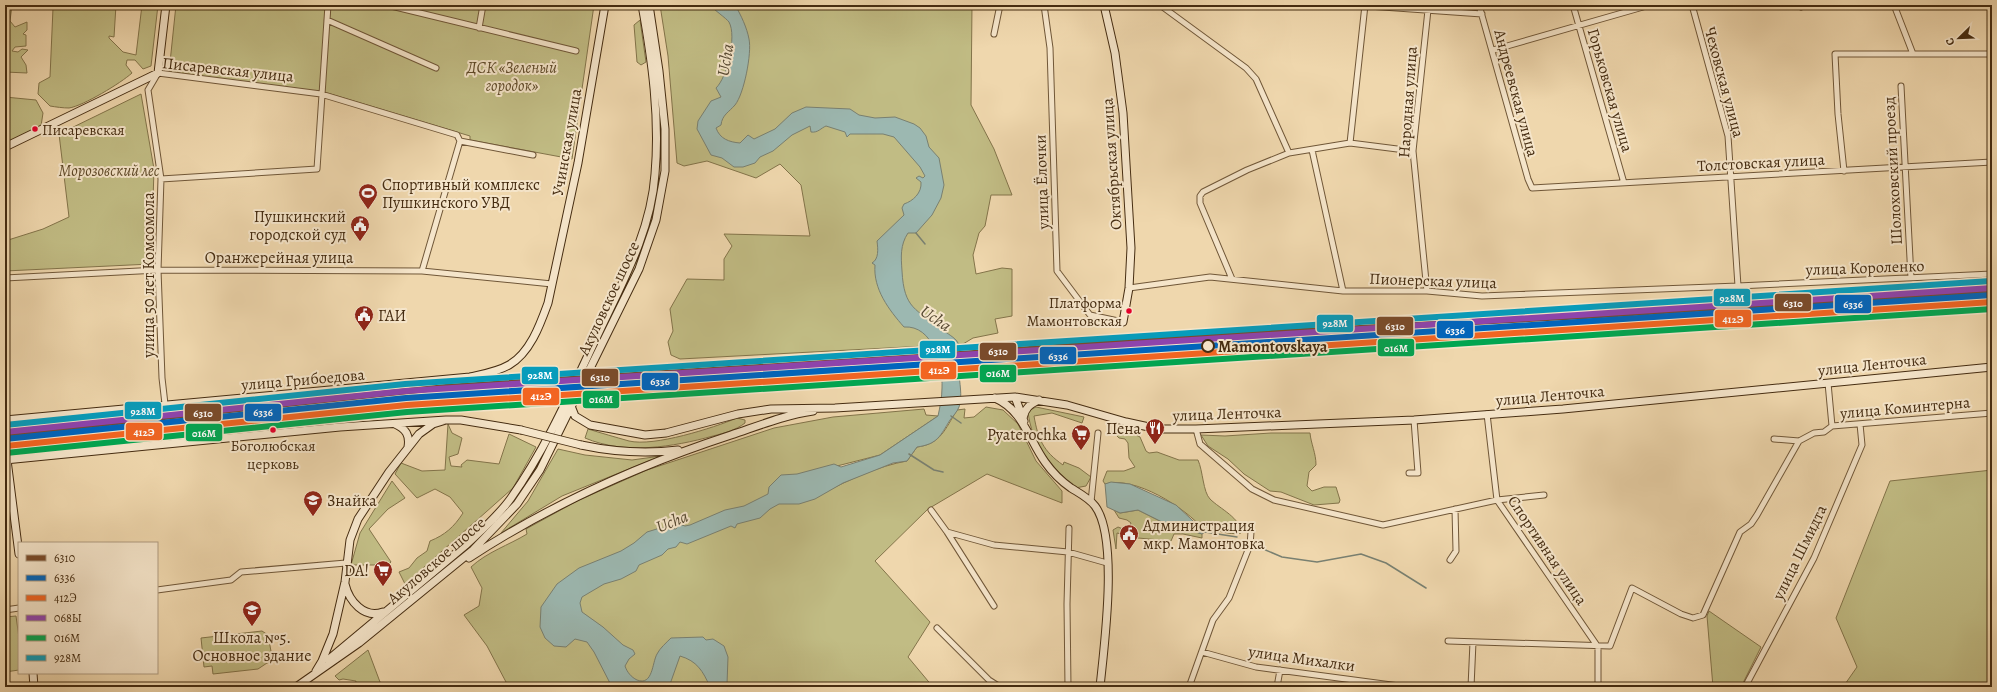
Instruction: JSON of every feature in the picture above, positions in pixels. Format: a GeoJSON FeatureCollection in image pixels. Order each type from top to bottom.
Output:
{"type":"FeatureCollection","features":[{"type":"Feature","properties":{"kind":"street","name":"улица 50 лет Комсомола"},"geometry":{"type":"LineString","coordinates":[[165,404],[162,378],[158,270],[161,179],[148,90],[158,73],[166,5]]}},
{"type":"Feature","properties":{"kind":"street"},"geometry":{"type":"LineString","coordinates":[[161,179],[317,170],[328,5]]}},
{"type":"Feature","properties":{"kind":"street"},"geometry":{"type":"LineString","coordinates":[[387,5],[576,51]]}},
{"type":"Feature","properties":{"kind":"street"},"geometry":{"type":"LineString","coordinates":[[479,28],[483,5]]}},
{"type":"Feature","properties":{"kind":"street","name":"Учинская улица"},"geometry":{"type":"LineString","coordinates":[[552,284],[578,163],[605,5]]}},
{"type":"Feature","properties":{"kind":"street","name":"Акуловское шоссе"},"geometry":{"type":"LineString","coordinates":[[307,679],[467,544],[489,523],[510,499],[534,462],[568,398],[634,259],[647,220],[655,174],[656,128],[653,81],[642,5]]}},
{"type":"Feature","properties":{"kind":"street","name":"Акуловское шоссе"},"geometry":{"type":"LineString","coordinates":[[296,687],[359,643],[473,550],[517,504],[540,470],[639,269],[656,220],[664,171],[664,129],[659,70],[649,5]]}},
{"type":"Feature","properties":{"kind":"street"},"geometry":{"type":"LineString","coordinates":[[994,34],[1000,5]]}},
{"type":"Feature","properties":{"kind":"street","name":"улица Ёлочки"},"geometry":{"type":"LineString","coordinates":[[1044,5],[1050,48],[1057,271],[1090,315],[1122,322]]}},
{"type":"Feature","properties":{"kind":"street","name":"Октябрьская улица"},"geometry":{"type":"LineString","coordinates":[[1104,5],[1115,52],[1123,113],[1131,248],[1129,288],[1122,322]]}},
{"type":"Feature","properties":{"kind":"street"},"geometry":{"type":"LineString","coordinates":[[1160,5],[1246,68],[1256,79],[1289,153]]}},
{"type":"Feature","properties":{"kind":"street"},"geometry":{"type":"LineString","coordinates":[[1354,5],[1482,14]]}},
{"type":"Feature","properties":{"kind":"street"},"geometry":{"type":"LineString","coordinates":[[1350,143],[1365,5]]}},
{"type":"Feature","properties":{"kind":"street","name":"Андреевская улица"},"geometry":{"type":"LineString","coordinates":[[1479,5],[1493,50],[1528,179],[1532,188]]}},
{"type":"Feature","properties":{"kind":"street","name":"Горьковская улица"},"geometry":{"type":"LineString","coordinates":[[1573,5],[1624,183]]}},
{"type":"Feature","properties":{"kind":"street"},"geometry":{"type":"LineString","coordinates":[[1493,50],[1650,5]]}},
{"type":"Feature","properties":{"kind":"street","name":"Чеховская улица"},"geometry":{"type":"LineString","coordinates":[[1692,5],[1728,136],[1732,176],[1738,286]]}},
{"type":"Feature","properties":{"kind":"street"},"geometry":{"type":"LineString","coordinates":[[1894,5],[1913,54]]}},
{"type":"Feature","properties":{"kind":"street","name":"Народная улица"},"geometry":{"type":"LineString","coordinates":[[1427,291],[1414,151],[1428,10]]}},
{"type":"Feature","properties":{"kind":"street"},"geometry":{"type":"LineString","coordinates":[[327,20],[436,68]]}},
{"type":"Feature","properties":{"kind":"street"},"geometry":{"type":"LineString","coordinates":[[1844,171],[1838,114],[1835,54],[1992,54]]}},
{"type":"Feature","properties":{"kind":"street","name":"Писаревская улица"},"geometry":{"type":"LineString","coordinates":[[5,147],[158,73],[321,94],[457,135],[460,141]]}},
{"type":"Feature","properties":{"kind":"street","name":"Шолоховский проезд"},"geometry":{"type":"LineString","coordinates":[[1901,86],[1911,278]]}},
{"type":"Feature","properties":{"kind":"street"},"geometry":{"type":"LineString","coordinates":[[422,271],[460,141],[533,155]]}},
{"type":"Feature","properties":{"kind":"street"},"geometry":{"type":"LineString","coordinates":[[1232,279],[1200,202],[1200,196],[1203,192],[1226,180],[1289,153],[1350,143],[1414,151]]}},
{"type":"Feature","properties":{"kind":"street"},"geometry":{"type":"LineString","coordinates":[[1312,150],[1343,291]]}},
{"type":"Feature","properties":{"kind":"street","name":"Толстовская улица"},"geometry":{"type":"LineString","coordinates":[[1532,188],[1992,162]]}},
{"type":"Feature","properties":{"kind":"street","name":"Оранжерейная улица"},"geometry":{"type":"LineString","coordinates":[[5,278],[158,270],[422,271],[552,284]]}},
{"type":"Feature","properties":{"kind":"street","name":"улица Короленко"},"geometry":{"type":"LineString","coordinates":[[1738,286],[1992,274]]}},
{"type":"Feature","properties":{"kind":"street","name":"Пионерская улица"},"geometry":{"type":"LineString","coordinates":[[1129,288],[1210,277],[1343,291],[1427,291],[1482,296],[1738,286]]}},
{"type":"Feature","properties":{"kind":"street","name":"улица Грибоедова"},"geometry":{"type":"LineString","coordinates":[[5,420],[165,404],[368,388],[470,377],[498,370],[511,364],[526,349],[541,323],[552,284]]}},
{"type":"Feature","properties":{"kind":"street","name":"улица Ленточка"},"geometry":{"type":"LineString","coordinates":[[834,408],[1015,397],[1038,400],[1158,429],[1196,429],[1414,420],[1563,409],[1992,367]]}},
{"type":"Feature","properties":{"kind":"street"},"geometry":{"type":"LineString","coordinates":[[1828,383],[1832,426]]}},
{"type":"Feature","properties":{"kind":"street"},"geometry":{"type":"LineString","coordinates":[[1015,397],[1013,405],[1016,413],[1027,430],[1040,456],[1053,473],[1091,502],[1097,510],[1102,525],[1107,563],[1108,608],[1100,687]]}},
{"type":"Feature","properties":{"kind":"street"},"geometry":{"type":"LineString","coordinates":[[1015,397],[1027,430]]}},
{"type":"Feature","properties":{"kind":"street"},"geometry":{"type":"LineString","coordinates":[[993,398],[1005,403],[1016,413]]}},
{"type":"Feature","properties":{"kind":"street"},"geometry":{"type":"LineString","coordinates":[[1023,418],[1024,411],[1029,405],[1038,400]]}},
{"type":"Feature","properties":{"kind":"street"},"geometry":{"type":"LineString","coordinates":[[571,406],[575,416],[590,425],[645,435],[666,434],[721,418],[754,411],[834,408]]}},
{"type":"Feature","properties":{"kind":"street"},"geometry":{"type":"LineString","coordinates":[[442,575],[490,544],[576,496],[696,446],[785,417],[834,408]]}},
{"type":"Feature","properties":{"kind":"street","name":"улица Коминтерна"},"geometry":{"type":"LineString","coordinates":[[1774,439],[1799,441],[1814,433],[1824,432],[1832,426],[1992,413]]}},
{"type":"Feature","properties":{"kind":"street","name":"Спортивная улица"},"geometry":{"type":"LineString","coordinates":[[1487,414],[1497,500],[1598,647]]}},
{"type":"Feature","properties":{"kind":"street"},"geometry":{"type":"LineString","coordinates":[[18,547],[6,460],[340,426],[446,420],[461,420],[521,430],[610,451],[634,453],[662,452],[696,446]]}},
{"type":"Feature","properties":{"kind":"street"},"geometry":{"type":"LineString","coordinates":[[313,674],[322,661],[333,634],[345,582],[346,562],[350,540],[358,519],[374,494],[407,449],[424,429],[446,420]]}},
{"type":"Feature","properties":{"kind":"street"},"geometry":{"type":"LineString","coordinates":[[1409,473],[1418,473],[1414,420]]}},
{"type":"Feature","properties":{"kind":"street"},"geometry":{"type":"LineString","coordinates":[[395,424],[404,428],[408,435],[407,449]]}},
{"type":"Feature","properties":{"kind":"street","name":"улица Шмидта"},"geometry":{"type":"LineString","coordinates":[[1745,687],[1814,558],[1862,445],[1860,424]]}},
{"type":"Feature","properties":{"kind":"street"},"geometry":{"type":"LineString","coordinates":[[1196,429],[1200,444],[1252,489],[1274,500],[1383,525],[1497,500],[1544,495]]}},
{"type":"Feature","properties":{"kind":"street"},"geometry":{"type":"LineString","coordinates":[[1091,502],[1098,433]]}},
{"type":"Feature","properties":{"kind":"street"},"geometry":{"type":"LineString","coordinates":[[1448,641],[1598,647],[1610,646],[1632,588],[1681,614],[1693,618],[1703,615],[1740,532],[1751,524],[1757,515],[1799,441]]}},
{"type":"Feature","properties":{"kind":"street"},"geometry":{"type":"LineString","coordinates":[[1450,560],[1456,551],[1455,508]]}},
{"type":"Feature","properties":{"kind":"street"},"geometry":{"type":"LineString","coordinates":[[931,510],[948,532],[994,606]]}},
{"type":"Feature","properties":{"kind":"street"},"geometry":{"type":"LineString","coordinates":[[1068,687],[1068,552],[1070,528]]}},
{"type":"Feature","properties":{"kind":"street"},"geometry":{"type":"LineString","coordinates":[[948,532],[994,545],[1068,552],[1107,563]]}},
{"type":"Feature","properties":{"kind":"street"},"geometry":{"type":"LineString","coordinates":[[1189,687],[1213,620],[1229,598],[1250,545],[1251,532]]}},
{"type":"Feature","properties":{"kind":"street"},"geometry":{"type":"LineString","coordinates":[[158,590],[231,580],[240,572],[346,562]]}},
{"type":"Feature","properties":{"kind":"street"},"geometry":{"type":"LineString","coordinates":[[345,582],[348,596],[358,607],[374,614],[387,610]]}},
{"type":"Feature","properties":{"kind":"street"},"geometry":{"type":"LineString","coordinates":[[5,610],[18,608]]}},
{"type":"Feature","properties":{"kind":"street"},"geometry":{"type":"LineString","coordinates":[[937,628],[989,680],[1000,687]]}},
{"type":"Feature","properties":{"kind":"street"},"geometry":{"type":"LineString","coordinates":[[1471,687],[1473,642]]}},
{"type":"Feature","properties":{"kind":"street"},"geometry":{"type":"LineString","coordinates":[[1598,647],[1598,687]]}},
{"type":"Feature","properties":{"kind":"street","name":"улица Михалки"},"geometry":{"type":"LineString","coordinates":[[1202,652],[1256,667],[1366,684],[1399,686]]}},
{"type":"Feature","properties":{"kind":"street"},"geometry":{"type":"LineString","coordinates":[[1277,687],[1280,670]]}},
{"type":"Feature","properties":{"kind":"street"},"geometry":{"type":"LineString","coordinates":[[33,674],[34,687]]}},
{"type":"Feature","properties":{"kind":"green space"},"geometry":{"type":"Polygon","coordinates":[[[5,5],[12,5],[10,21],[15,27],[27,22],[27,30],[23,34],[26,35],[26,46],[15,47],[12,51],[18,52],[22,49],[28,50],[21,57],[26,65],[27,73],[5,72],[5,5]]]}},
{"type":"Feature","properties":{"kind":"green space"},"geometry":{"type":"Polygon","coordinates":[[[34,5],[116,5],[114,37],[109,36],[109,38],[123,52],[136,55],[142,5],[158,5],[151,66],[143,69],[135,60],[127,60],[126,65],[132,73],[102,94],[69,108],[50,106],[38,94],[39,83],[50,77],[53,8],[34,9],[34,5]]]}},
{"type":"Feature","properties":{"kind":"green space","name":"ДСК «Зеленый городок»"},"geometry":{"type":"Polygon","coordinates":[[[176,5],[594,5],[572,159],[470,140],[470,136],[324,92],[169,72],[176,5]]]}},
{"type":"Feature","properties":{"kind":"green space"},"geometry":{"type":"Polygon","coordinates":[[[660,5],[972,5],[971,105],[994,149],[1012,195],[991,195],[985,226],[979,233],[973,255],[976,274],[1002,268],[1012,269],[1012,316],[995,319],[998,333],[973,338],[963,344],[680,359],[671,355],[668,342],[673,331],[670,309],[687,279],[724,280],[724,259],[732,246],[724,234],[810,236],[801,185],[780,164],[756,178],[707,161],[684,166],[677,163],[668,56],[660,5]]]}},
{"type":"Feature","properties":{"kind":"green space"},"geometry":{"type":"Polygon","coordinates":[[[640,20],[646,62],[641,65],[637,62],[634,25],[640,20]]]}},
{"type":"Feature","properties":{"kind":"green space","name":"Морозовский лес"},"geometry":{"type":"Polygon","coordinates":[[[141,94],[154,169],[151,264],[5,271],[5,241],[43,229],[69,217],[59,134],[141,94]]]}},
{"type":"Feature","properties":{"kind":"green space"},"geometry":{"type":"Polygon","coordinates":[[[5,97],[36,100],[43,113],[41,126],[5,143],[5,97]]]}},
{"type":"Feature","properties":{"kind":"green space"},"geometry":{"type":"Polygon","coordinates":[[[986,407],[1003,410],[1018,424],[1036,461],[1062,491],[1062,503],[987,474],[928,509],[875,561],[930,622],[908,657],[933,687],[501,687],[506,682],[487,646],[464,615],[479,606],[482,588],[471,567],[477,562],[527,534],[526,529],[577,501],[647,470],[774,428],[833,417],[924,409],[926,415],[938,416],[880,455],[837,466],[823,493],[853,478],[885,466],[907,461],[917,447],[932,443],[942,434],[957,410],[965,409],[964,418],[974,417],[986,407]]]}},
{"type":"Feature","properties":{"kind":"green space"},"geometry":{"type":"Polygon","coordinates":[[[1036,407],[1084,417],[1082,423],[1052,413],[1034,416],[1037,431],[1042,444],[1056,460],[1063,465],[1064,462],[1079,468],[1091,477],[1086,486],[1075,488],[1058,472],[1044,454],[1033,434],[1030,423],[1028,411],[1036,407]]]}},
{"type":"Feature","properties":{"kind":"green space"},"geometry":{"type":"Polygon","coordinates":[[[737,418],[745,420],[745,423],[738,428],[698,440],[665,446],[633,448],[600,443],[585,438],[588,429],[629,441],[653,441],[683,436],[714,427],[737,418]]]}},
{"type":"Feature","properties":{"kind":"green space"},"geometry":{"type":"Polygon","coordinates":[[[448,424],[452,433],[462,438],[458,454],[449,457],[451,466],[462,467],[461,465],[467,460],[499,464],[509,434],[536,447],[513,488],[405,584],[399,572],[409,568],[417,558],[427,551],[430,541],[449,530],[463,513],[450,497],[435,489],[417,498],[395,474],[401,463],[422,471],[445,470],[448,424]]]}},
{"type":"Feature","properties":{"kind":"green space"},"geometry":{"type":"Polygon","coordinates":[[[1119,429],[1140,437],[1146,451],[1149,453],[1157,452],[1179,460],[1198,460],[1208,496],[1214,503],[1234,518],[1238,523],[1241,533],[1231,534],[1213,530],[1204,530],[1185,512],[1159,495],[1130,484],[1117,482],[1105,484],[1103,481],[1107,471],[1124,471],[1135,467],[1129,458],[1128,443],[1125,439],[1119,438],[1115,434],[1119,429]]]}},
{"type":"Feature","properties":{"kind":"green space"},"geometry":{"type":"Polygon","coordinates":[[[1271,433],[1310,433],[1316,465],[1309,472],[1307,486],[1312,491],[1324,487],[1336,487],[1340,500],[1339,503],[1314,505],[1281,492],[1270,491],[1244,474],[1228,459],[1208,446],[1201,435],[1225,436],[1271,433]]]}},
{"type":"Feature","properties":{"kind":"green space"},"geometry":{"type":"Polygon","coordinates":[[[558,449],[585,455],[632,460],[661,456],[562,496],[501,533],[528,501],[558,449]]]}},
{"type":"Feature","properties":{"kind":"green space"},"geometry":{"type":"Polygon","coordinates":[[[1992,470],[1992,687],[1843,687],[1857,667],[1836,618],[1890,481],[1992,470]]]}},
{"type":"Feature","properties":{"kind":"green space"},"geometry":{"type":"Polygon","coordinates":[[[392,481],[405,498],[388,509],[369,529],[391,562],[388,565],[351,565],[360,533],[392,481]]]}},
{"type":"Feature","properties":{"kind":"green space"},"geometry":{"type":"Polygon","coordinates":[[[1114,510],[1120,513],[1138,510],[1166,524],[1178,522],[1189,530],[1202,534],[1202,538],[1183,534],[1174,534],[1171,541],[1138,538],[1117,533],[1116,549],[1113,530],[1118,527],[1123,529],[1129,528],[1131,523],[1127,520],[1119,518],[1114,510]]]}},
{"type":"Feature","properties":{"kind":"green space"},"geometry":{"type":"Polygon","coordinates":[[[1709,611],[1761,647],[1741,687],[1713,687],[1707,616],[1709,611]]]}},
{"type":"Feature","properties":{"kind":"green space"},"geometry":{"type":"Polygon","coordinates":[[[16,616],[18,631],[18,670],[5,672],[5,617],[16,616]]]}},
{"type":"Feature","properties":{"kind":"green space"},"geometry":{"type":"Polygon","coordinates":[[[262,631],[268,635],[273,662],[267,663],[258,669],[213,674],[212,666],[204,667],[201,638],[262,631]]]}},
{"type":"Feature","properties":{"kind":"green space"},"geometry":{"type":"Polygon","coordinates":[[[368,650],[380,682],[387,687],[355,687],[356,681],[343,679],[339,680],[335,676],[368,650]]]}},
{"type":"Feature","properties":{"kind":"water"},"geometry":{"type":"Polygon","coordinates":[[[710,5],[735,5],[747,30],[750,45],[744,83],[738,100],[724,116],[721,125],[716,128],[720,135],[725,139],[740,143],[748,135],[754,139],[775,129],[792,113],[806,107],[850,109],[859,115],[875,118],[895,117],[914,124],[920,128],[926,136],[929,147],[939,158],[944,185],[941,198],[932,215],[916,233],[908,233],[905,238],[901,256],[903,284],[905,293],[913,307],[953,337],[958,343],[960,349],[960,403],[957,411],[941,435],[930,444],[917,447],[907,461],[893,463],[843,483],[815,499],[799,504],[779,504],[770,509],[760,518],[737,524],[735,528],[731,526],[687,544],[680,542],[676,547],[668,549],[662,555],[639,565],[636,571],[621,579],[604,584],[582,597],[580,603],[582,612],[603,627],[623,645],[633,650],[635,654],[629,659],[625,666],[635,679],[642,681],[649,677],[657,654],[671,638],[703,637],[706,640],[713,639],[724,646],[728,657],[727,684],[733,687],[710,687],[699,667],[686,658],[680,656],[669,687],[612,687],[594,652],[587,642],[575,639],[566,647],[554,646],[545,638],[540,627],[541,607],[557,584],[579,568],[621,551],[634,543],[647,532],[660,528],[676,529],[679,524],[685,526],[690,525],[725,510],[744,506],[768,494],[769,487],[781,475],[797,474],[834,464],[841,467],[880,455],[938,416],[941,398],[941,368],[934,348],[929,339],[922,332],[914,328],[904,327],[893,314],[879,291],[875,274],[875,265],[872,263],[877,256],[877,241],[904,215],[902,208],[904,204],[914,199],[920,190],[921,182],[916,178],[919,176],[923,178],[925,176],[920,167],[894,137],[883,134],[850,134],[847,137],[845,132],[826,126],[818,131],[811,132],[810,126],[792,135],[773,151],[760,157],[755,163],[743,167],[734,167],[722,158],[711,155],[697,129],[698,121],[711,101],[721,97],[716,88],[724,75],[727,66],[730,56],[732,37],[729,22],[710,5]]]}},
{"type":"Feature","properties":{"kind":"water"},"geometry":{"type":"Polygon","coordinates":[[[1111,482],[1130,484],[1176,505],[1205,532],[1202,534],[1189,530],[1178,522],[1166,524],[1138,510],[1120,513],[1107,507],[1105,484],[1111,482]]]}},
{"type":"Feature","properties":{"kind":"waterway"},"geometry":{"type":"LineString","coordinates":[[916,233],[925,244]]}},
{"type":"Feature","properties":{"kind":"waterway"},"geometry":{"type":"LineString","coordinates":[[951,416],[961,423]]}},
{"type":"Feature","properties":{"kind":"waterway"},"geometry":{"type":"LineString","coordinates":[[909,454],[934,470],[943,472]]}},
{"type":"Feature","properties":{"kind":"waterway"},"geometry":{"type":"LineString","coordinates":[[1205,532],[1237,537]]}},
{"type":"Feature","properties":{"kind":"waterway"},"geometry":{"type":"LineString","coordinates":[[1256,546],[1282,557],[1317,562],[1361,554],[1386,563],[1426,588]]}},
{"type":"Feature","properties":{"kind":"transit line","name":"928М"},"geometry":{"type":"LineString","coordinates":[[5,425],[405,384],[1991,281]]}},
{"type":"Feature","properties":{"kind":"transit line","name":"068Ы"},"geometry":{"type":"LineString","coordinates":[[5,432],[406,391],[1992,288]]}},
{"type":"Feature","properties":{"kind":"transit line","name":"6310"},"geometry":{"type":"LineString","coordinates":[[5,434],[446,387],[920,357],[1207,336],[1586,316],[1992,290]]}},
{"type":"Feature","properties":{"kind":"transit line","name":"6336"},"geometry":{"type":"LineString","coordinates":[[5,439],[406,398],[1992,295]]}},
{"type":"Feature","properties":{"kind":"transit line","name":"412Э"},"geometry":{"type":"LineString","coordinates":[[6,446],[407,405],[1992,302]]}},
{"type":"Feature","properties":{"kind":"transit line","name":"016М"},"geometry":{"type":"LineString","coordinates":[[6,453],[407,412],[1992,309]]}},
{"type":"Feature","properties":{"kind":"place","name":"Писаревская"},"geometry":{"type":"Point","coordinates":[35,129]}},
{"type":"Feature","properties":{"kind":"place","name":"Спортивный комплекс Пушкинского УВД"},"geometry":{"type":"Point","coordinates":[368,210]}},
{"type":"Feature","properties":{"kind":"place","name":"Пушкинский городской суд"},"geometry":{"type":"Point","coordinates":[360,242]}},
{"type":"Feature","properties":{"kind":"place","name":"Платформа Мамонтовская"},"geometry":{"type":"Point","coordinates":[1129,311]}},
{"type":"Feature","properties":{"kind":"place","name":"ГАИ"},"geometry":{"type":"Point","coordinates":[364,332]}},
{"type":"Feature","properties":{"kind":"place","name":"Mamontovskaya"},"geometry":{"type":"Point","coordinates":[1208,346]}},
{"type":"Feature","properties":{"kind":"place","name":"Боголюбская церковь"},"geometry":{"type":"Point","coordinates":[273,430]}},
{"type":"Feature","properties":{"kind":"place","name":"Пена"},"geometry":{"type":"Point","coordinates":[1155,445]}},
{"type":"Feature","properties":{"kind":"place","name":"Pyaterochka"},"geometry":{"type":"Point","coordinates":[1081,451]}},
{"type":"Feature","properties":{"kind":"place","name":"Знайка"},"geometry":{"type":"Point","coordinates":[313,517]}},
{"type":"Feature","properties":{"kind":"place","name":"Администрация мкр. Мамонтовка"},"geometry":{"type":"Point","coordinates":[1129,551]}},
{"type":"Feature","properties":{"kind":"place","name":"DA!"},"geometry":{"type":"Point","coordinates":[383,587]}},
{"type":"Feature","properties":{"kind":"place","name":"Школа №5. Основное здание"},"geometry":{"type":"Point","coordinates":[252,627]}},
{"type":"Feature","properties":{"kind":"water label","name":"Ucha"},"geometry":{"type":"Point","coordinates":[725,60]}},
{"type":"Feature","properties":{"kind":"water label","name":"Ucha"},"geometry":{"type":"Point","coordinates":[936,318]}},
{"type":"Feature","properties":{"kind":"water label","name":"Ucha"},"geometry":{"type":"Point","coordinates":[672,521]}}]}
